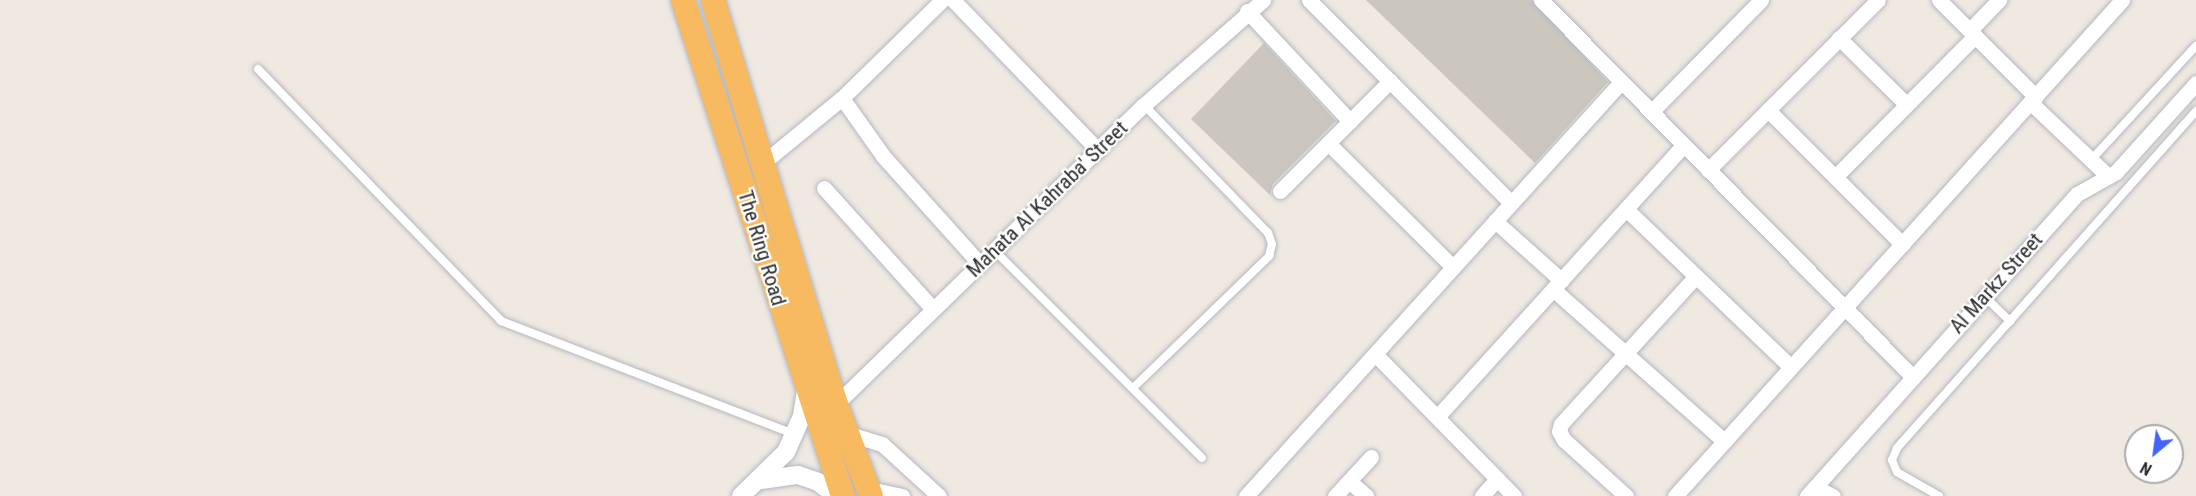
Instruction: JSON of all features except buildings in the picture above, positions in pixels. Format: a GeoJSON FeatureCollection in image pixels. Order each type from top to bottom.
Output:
{"type":"FeatureCollection","features":[{"type":"Feature","properties":{"kind":"highway","name":"The Ring Road"},"geometry":{"type":"LineString","coordinates":[[713,0],[836,404],[870,493]]}},
{"type":"Feature","properties":{"kind":"highway","name":"The Ring Road"},"geometry":{"type":"LineString","coordinates":[[686,1],[806,391],[843,496]]}},
{"type":"Feature","properties":{"kind":"street"},"geometry":{"type":"LineString","coordinates":[[764,162],[842,98],[942,0]]}},
{"type":"Feature","properties":{"kind":"street"},"geometry":{"type":"LineString","coordinates":[[953,0],[1098,150]]}},
{"type":"Feature","properties":{"kind":"street","name":"Mahata Al Kahraba' Street"},"geometry":{"type":"LineString","coordinates":[[836,404],[1144,105],[1247,11],[1263,0]]}},
{"type":"Feature","properties":{"kind":"street"},"geometry":{"type":"LineString","coordinates":[[1309,0],[1511,202]]}},
{"type":"Feature","properties":{"kind":"street"},"geometry":{"type":"LineString","coordinates":[[1541,0],[1912,376]]}},
{"type":"Feature","properties":{"kind":"street"},"geometry":{"type":"LineString","coordinates":[[1651,112],[1761,0]]}},
{"type":"Feature","properties":{"kind":"street"},"geometry":{"type":"LineString","coordinates":[[1708,170],[1878,0]]}},
{"type":"Feature","properties":{"kind":"street"},"geometry":{"type":"LineString","coordinates":[[1940,0],[2108,176]]}},
{"type":"Feature","properties":{"kind":"street"},"geometry":{"type":"LineString","coordinates":[[1835,177],[1907,105],[1973,33],[1999,0]]}},
{"type":"Feature","properties":{"kind":"street"},"geometry":{"type":"LineString","coordinates":[[1680,494],[1724,441],[2122,0]]}},
{"type":"Feature","properties":{"kind":"street"},"geometry":{"type":"LineString","coordinates":[[1247,11],[1350,121]]}},
{"type":"Feature","properties":{"kind":"street"},"geometry":{"type":"LineString","coordinates":[[1839,38],[1907,105]]}},
{"type":"Feature","properties":{"kind":"street"},"geometry":{"type":"LineString","coordinates":[[1280,191],[1390,81]]}},
{"type":"Feature","properties":{"kind":"street"},"geometry":{"type":"LineString","coordinates":[[1246,496],[1621,82]]}},
{"type":"Feature","properties":{"kind":"street","name":"Al Markz Street"},"geometry":{"type":"LineString","coordinates":[[1811,491],[2077,194],[2108,176],[2196,83]]}},
{"type":"Feature","properties":{"kind":"street"},"geometry":{"type":"LineString","coordinates":[[842,98],[883,156],[980,264]]}},
{"type":"Feature","properties":{"kind":"street"},"geometry":{"type":"LineString","coordinates":[[1768,110],[1902,244]]}},
{"type":"Feature","properties":{"kind":"street"},"geometry":{"type":"LineString","coordinates":[[1328,143],[1453,267]]}},
{"type":"Feature","properties":{"kind":"street"},"geometry":{"type":"LineString","coordinates":[[1437,417],[1684,145]]}},
{"type":"Feature","properties":{"kind":"street"},"geometry":{"type":"LineString","coordinates":[[824,188],[933,309]]}},
{"type":"Feature","properties":{"kind":"street"},"geometry":{"type":"LineString","coordinates":[[1626,208],[1791,367]]}},
{"type":"Feature","properties":{"kind":"street"},"geometry":{"type":"LineString","coordinates":[[1495,221],[1626,354],[1724,441]]}},
{"type":"Feature","properties":{"kind":"street"},"geometry":{"type":"LineString","coordinates":[[1626,496],[1564,440],[1559,431],[1696,276]]}},
{"type":"Feature","properties":{"kind":"street"},"geometry":{"type":"LineString","coordinates":[[1375,354],[1514,496]]}},
{"type":"Feature","properties":{"kind":"street"},"geometry":{"type":"LineString","coordinates":[[741,496],[774,466],[796,434],[806,391]]}},
{"type":"Feature","properties":{"kind":"street"},"geometry":{"type":"LineString","coordinates":[[846,433],[882,444],[939,496]]}},
{"type":"Feature","properties":{"kind":"street"},"geometry":{"type":"LineString","coordinates":[[1335,496],[1371,457]]}},
{"type":"Feature","properties":{"kind":"street"},"geometry":{"type":"LineString","coordinates":[[756,481],[776,475],[798,476],[818,482],[837,496]]}},
{"type":"Feature","properties":{"kind":"street"},"geometry":{"type":"LineString","coordinates":[[1482,496],[1497,479]]}},
{"type":"Feature","properties":{"kind":"street"},"geometry":{"type":"LineString","coordinates":[[1349,481],[1366,496]]}},
{"type":"Feature","properties":{"kind":"street"},"geometry":{"type":"LineString","coordinates":[[1811,491],[1833,496]]}},
{"type":"Feature","properties":{"kind":"street"},"geometry":{"type":"LineString","coordinates":[[870,493],[902,496]]}},
{"type":"Feature","properties":{"kind":"lane"},"geometry":{"type":"LineString","coordinates":[[2091,160],[2196,45]]}},
{"type":"Feature","properties":{"kind":"lane"},"geometry":{"type":"LineString","coordinates":[[258,69],[501,321],[796,434]]}},
{"type":"Feature","properties":{"kind":"lane"},"geometry":{"type":"LineString","coordinates":[[1133,388],[1269,256],[1272,244],[1268,233],[1144,105]]}},
{"type":"Feature","properties":{"kind":"lane"},"geometry":{"type":"LineString","coordinates":[[1939,496],[1897,472],[1894,453],[2196,111]]}},
{"type":"Feature","properties":{"kind":"lane"},"geometry":{"type":"LineString","coordinates":[[994,250],[1202,458]]}},
{"type":"Feature","properties":{"kind":"lane"},"geometry":{"type":"LineString","coordinates":[[1984,296],[2010,321]]}}]}
